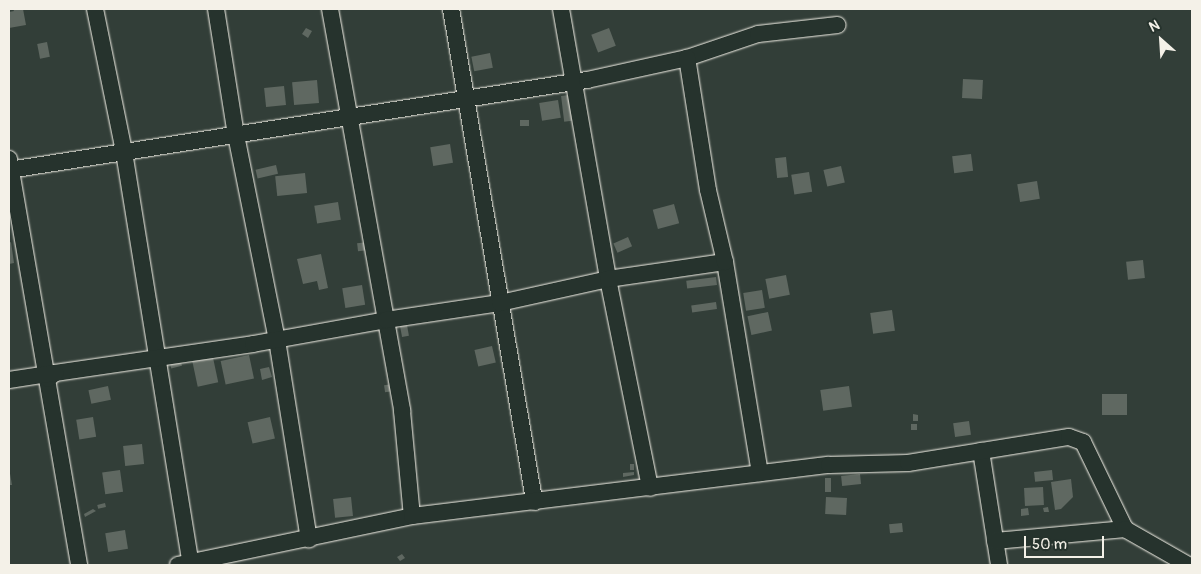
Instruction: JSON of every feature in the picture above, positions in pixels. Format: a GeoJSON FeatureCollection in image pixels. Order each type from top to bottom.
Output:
{"type":"FeatureCollection","features":[{"type":"Feature","properties":{"kind":"street"},"geometry":{"type":"LineString","coordinates":[[95,9],[124,152],[158,358],[187,564],[412,516],[829,465],[908,462],[1069,437],[1083,442],[1125,529],[1188,565]]}},
{"type":"Feature","properties":{"kind":"street"},"geometry":{"type":"LineString","coordinates":[[216,9],[236,135],[277,340],[309,539]]}},
{"type":"Feature","properties":{"kind":"street"},"geometry":{"type":"LineString","coordinates":[[330,9],[402,411],[412,516]]}},
{"type":"Feature","properties":{"kind":"street"},"geometry":{"type":"LineString","coordinates":[[451,9],[534,502]]}},
{"type":"Feature","properties":{"kind":"street"},"geometry":{"type":"LineString","coordinates":[[561,9],[608,279],[650,488]]}},
{"type":"Feature","properties":{"kind":"street"},"geometry":{"type":"LineString","coordinates":[[79,565],[50,375],[9,166],[124,152],[574,81],[687,58],[758,34],[837,25]]}},
{"type":"Feature","properties":{"kind":"street"},"geometry":{"type":"LineString","coordinates":[[687,58],[708,190],[724,262],[760,473]]}},
{"type":"Feature","properties":{"kind":"street"},"geometry":{"type":"LineString","coordinates":[[9,380],[277,340],[386,320],[500,303],[608,279],[724,262]]}},
{"type":"Feature","properties":{"kind":"street"},"geometry":{"type":"LineString","coordinates":[[981,451],[998,565]]}},
{"type":"Feature","properties":{"kind":"street"},"geometry":{"type":"LineString","coordinates":[[995,541],[1125,529]]}},
{"type":"Feature","properties":{"kind":"building"},"geometry":{"type":"Polygon","coordinates":[[[13,9],[23,9],[26,25],[9,28],[9,12],[14,11],[13,9]]]}},
{"type":"Feature","properties":{"kind":"building"},"geometry":{"type":"Polygon","coordinates":[[[306,28],[312,31],[308,38],[302,34],[306,28]]]}},
{"type":"Feature","properties":{"kind":"building"},"geometry":{"type":"Polygon","coordinates":[[[609,28],[616,46],[598,53],[591,35],[609,28]]]}},
{"type":"Feature","properties":{"kind":"building"},"geometry":{"type":"Polygon","coordinates":[[[47,42],[50,57],[40,59],[37,44],[47,42]]]}},
{"type":"Feature","properties":{"kind":"building"},"geometry":{"type":"Polygon","coordinates":[[[490,53],[493,68],[474,71],[471,57],[490,53]]]}},
{"type":"Feature","properties":{"kind":"building"},"geometry":{"type":"Polygon","coordinates":[[[963,79],[983,80],[982,99],[962,98],[963,79]]]}},
{"type":"Feature","properties":{"kind":"building"},"geometry":{"type":"Polygon","coordinates":[[[317,80],[319,103],[294,105],[292,82],[317,80]]]}},
{"type":"Feature","properties":{"kind":"building"},"geometry":{"type":"Polygon","coordinates":[[[284,86],[286,105],[266,107],[264,88],[284,86]]]}},
{"type":"Feature","properties":{"kind":"building"},"geometry":{"type":"Polygon","coordinates":[[[569,95],[572,121],[564,122],[561,96],[569,95]]]}},
{"type":"Feature","properties":{"kind":"building"},"geometry":{"type":"Polygon","coordinates":[[[558,100],[561,118],[542,121],[539,103],[558,100]]]}},
{"type":"Feature","properties":{"kind":"building"},"geometry":{"type":"Polygon","coordinates":[[[520,120],[529,120],[529,126],[520,126],[520,120]]]}},
{"type":"Feature","properties":{"kind":"building"},"geometry":{"type":"Polygon","coordinates":[[[450,144],[453,163],[433,166],[430,147],[450,144]]]}},
{"type":"Feature","properties":{"kind":"building"},"geometry":{"type":"Polygon","coordinates":[[[971,154],[973,171],[954,173],[952,156],[971,154]]]}},
{"type":"Feature","properties":{"kind":"building"},"geometry":{"type":"Polygon","coordinates":[[[786,157],[788,177],[777,178],[775,158],[786,157]]]}},
{"type":"Feature","properties":{"kind":"building"},"geometry":{"type":"Polygon","coordinates":[[[276,165],[278,174],[258,178],[256,170],[276,165]]]}},
{"type":"Feature","properties":{"kind":"building"},"geometry":{"type":"Polygon","coordinates":[[[841,166],[845,183],[827,187],[823,170],[841,166]]]}},
{"type":"Feature","properties":{"kind":"building"},"geometry":{"type":"Polygon","coordinates":[[[809,172],[812,192],[794,195],[791,175],[809,172]]]}},
{"type":"Feature","properties":{"kind":"building"},"geometry":{"type":"Polygon","coordinates":[[[305,173],[307,193],[277,196],[275,176],[305,173]]]}},
{"type":"Feature","properties":{"kind":"building"},"geometry":{"type":"Polygon","coordinates":[[[1037,181],[1040,199],[1020,202],[1017,184],[1037,181]]]}},
{"type":"Feature","properties":{"kind":"building"},"geometry":{"type":"Polygon","coordinates":[[[338,202],[341,220],[317,224],[314,206],[338,202]]]}},
{"type":"Feature","properties":{"kind":"building"},"geometry":{"type":"Polygon","coordinates":[[[674,204],[679,223],[658,229],[653,210],[674,204]]]}},
{"type":"Feature","properties":{"kind":"building"},"geometry":{"type":"Polygon","coordinates":[[[628,237],[632,246],[617,253],[613,244],[628,237]]]}},
{"type":"Feature","properties":{"kind":"building"},"geometry":{"type":"Polygon","coordinates":[[[11,242],[14,263],[9,264],[9,243],[11,242]]]}},
{"type":"Feature","properties":{"kind":"building"},"geometry":{"type":"Polygon","coordinates":[[[368,242],[369,250],[358,251],[357,243],[368,242]]]}},
{"type":"Feature","properties":{"kind":"building"},"geometry":{"type":"Polygon","coordinates":[[[321,254],[328,288],[319,290],[317,281],[303,284],[297,259],[321,254]]]}},
{"type":"Feature","properties":{"kind":"building"},"geometry":{"type":"Polygon","coordinates":[[[1143,260],[1145,278],[1128,280],[1126,262],[1143,260]]]}},
{"type":"Feature","properties":{"kind":"building"},"geometry":{"type":"Polygon","coordinates":[[[786,275],[790,295],[769,299],[765,279],[786,275]]]}},
{"type":"Feature","properties":{"kind":"building"},"geometry":{"type":"Polygon","coordinates":[[[716,277],[717,285],[687,289],[686,281],[716,277]]]}},
{"type":"Feature","properties":{"kind":"building"},"geometry":{"type":"Polygon","coordinates":[[[362,285],[365,305],[345,308],[342,288],[362,285]]]}},
{"type":"Feature","properties":{"kind":"building"},"geometry":{"type":"Polygon","coordinates":[[[762,290],[765,308],[746,311],[743,293],[762,290]]]}},
{"type":"Feature","properties":{"kind":"building"},"geometry":{"type":"Polygon","coordinates":[[[716,302],[717,309],[692,312],[691,305],[716,302]]]}},
{"type":"Feature","properties":{"kind":"building"},"geometry":{"type":"Polygon","coordinates":[[[892,310],[895,331],[873,334],[870,313],[892,310]]]}},
{"type":"Feature","properties":{"kind":"building"},"geometry":{"type":"Polygon","coordinates":[[[768,312],[772,331],[751,335],[747,316],[768,312]]]}},
{"type":"Feature","properties":{"kind":"building"},"geometry":{"type":"Polygon","coordinates":[[[407,325],[409,336],[402,337],[400,326],[407,325]]]}},
{"type":"Feature","properties":{"kind":"building"},"geometry":{"type":"Polygon","coordinates":[[[492,346],[496,363],[478,367],[474,350],[492,346]]]}},
{"type":"Feature","properties":{"kind":"building"},"geometry":{"type":"Polygon","coordinates":[[[212,353],[218,382],[198,387],[191,357],[212,353]]]}},
{"type":"Feature","properties":{"kind":"building"},"geometry":{"type":"Polygon","coordinates":[[[249,355],[254,378],[226,385],[221,361],[249,355]]]}},
{"type":"Feature","properties":{"kind":"building"},"geometry":{"type":"Polygon","coordinates":[[[180,358],[182,366],[171,368],[169,361],[180,358]]]}},
{"type":"Feature","properties":{"kind":"building"},"geometry":{"type":"Polygon","coordinates":[[[269,367],[272,377],[262,380],[260,369],[269,367]]]}},
{"type":"Feature","properties":{"kind":"building"},"geometry":{"type":"Polygon","coordinates":[[[393,384],[394,391],[385,392],[384,385],[393,384]]]}},
{"type":"Feature","properties":{"kind":"building"},"geometry":{"type":"Polygon","coordinates":[[[108,386],[111,400],[91,404],[88,390],[108,386]]]}},
{"type":"Feature","properties":{"kind":"building"},"geometry":{"type":"Polygon","coordinates":[[[849,386],[852,407],[823,411],[820,390],[849,386]]]}},
{"type":"Feature","properties":{"kind":"building"},"geometry":{"type":"Polygon","coordinates":[[[1102,394],[1127,394],[1127,415],[1102,415],[1102,394]]]}},
{"type":"Feature","properties":{"kind":"building"},"geometry":{"type":"Polygon","coordinates":[[[913,414],[918,415],[918,421],[913,421],[913,414]]]}},
{"type":"Feature","properties":{"kind":"building"},"geometry":{"type":"Polygon","coordinates":[[[93,417],[96,437],[79,439],[76,420],[93,417]]]}},
{"type":"Feature","properties":{"kind":"building"},"geometry":{"type":"Polygon","coordinates":[[[270,417],[275,438],[253,444],[248,422],[270,417]]]}},
{"type":"Feature","properties":{"kind":"building"},"geometry":{"type":"Polygon","coordinates":[[[969,421],[971,435],[955,437],[953,423],[969,421]]]}},
{"type":"Feature","properties":{"kind":"building"},"geometry":{"type":"Polygon","coordinates":[[[911,424],[917,424],[917,430],[911,430],[911,424]]]}},
{"type":"Feature","properties":{"kind":"building"},"geometry":{"type":"Polygon","coordinates":[[[142,444],[144,464],[125,466],[123,446],[142,444]]]}},
{"type":"Feature","properties":{"kind":"building"},"geometry":{"type":"Polygon","coordinates":[[[630,464],[634,464],[634,470],[630,470],[630,464]]]}},
{"type":"Feature","properties":{"kind":"building"},"geometry":{"type":"Polygon","coordinates":[[[9,468],[12,485],[9,485],[9,468]]]}},
{"type":"Feature","properties":{"kind":"building"},"geometry":{"type":"Polygon","coordinates":[[[120,470],[123,492],[105,494],[102,473],[120,470]]]}},
{"type":"Feature","properties":{"kind":"building"},"geometry":{"type":"Polygon","coordinates":[[[1052,470],[1053,480],[1035,482],[1034,472],[1052,470]]]}},
{"type":"Feature","properties":{"kind":"building"},"geometry":{"type":"Polygon","coordinates":[[[634,472],[634,475],[623,477],[623,473],[634,472]]]}},
{"type":"Feature","properties":{"kind":"building"},"geometry":{"type":"Polygon","coordinates":[[[860,474],[861,484],[842,486],[841,476],[860,474]]]}},
{"type":"Feature","properties":{"kind":"building"},"geometry":{"type":"Polygon","coordinates":[[[825,478],[831,478],[831,492],[825,492],[825,478]]]}},
{"type":"Feature","properties":{"kind":"building"},"geometry":{"type":"Polygon","coordinates":[[[1071,479],[1073,497],[1061,509],[1055,510],[1051,482],[1071,479]]]}},
{"type":"Feature","properties":{"kind":"building"},"geometry":{"type":"Polygon","coordinates":[[[1043,487],[1044,505],[1025,506],[1024,488],[1043,487]]]}},
{"type":"Feature","properties":{"kind":"building"},"geometry":{"type":"Polygon","coordinates":[[[351,497],[353,516],[335,518],[333,499],[351,497]]]}},
{"type":"Feature","properties":{"kind":"building"},"geometry":{"type":"Polygon","coordinates":[[[826,497],[847,498],[846,515],[825,514],[826,497]]]}},
{"type":"Feature","properties":{"kind":"building"},"geometry":{"type":"Polygon","coordinates":[[[105,503],[106,507],[98,509],[97,505],[105,503]]]}},
{"type":"Feature","properties":{"kind":"building"},"geometry":{"type":"Polygon","coordinates":[[[1048,507],[1049,512],[1044,512],[1043,508],[1048,507]]]}},
{"type":"Feature","properties":{"kind":"building"},"geometry":{"type":"Polygon","coordinates":[[[1028,508],[1029,515],[1021,516],[1021,509],[1028,508]]]}},
{"type":"Feature","properties":{"kind":"building"},"geometry":{"type":"Polygon","coordinates":[[[93,509],[96,511],[85,517],[84,514],[93,509]]]}},
{"type":"Feature","properties":{"kind":"building"},"geometry":{"type":"Polygon","coordinates":[[[902,523],[903,532],[890,533],[889,524],[902,523]]]}},
{"type":"Feature","properties":{"kind":"building"},"geometry":{"type":"Polygon","coordinates":[[[125,530],[128,549],[108,552],[105,533],[125,530]]]}},
{"type":"Feature","properties":{"kind":"building"},"geometry":{"type":"Polygon","coordinates":[[[402,554],[405,558],[400,561],[397,557],[402,554]]]}}]}
